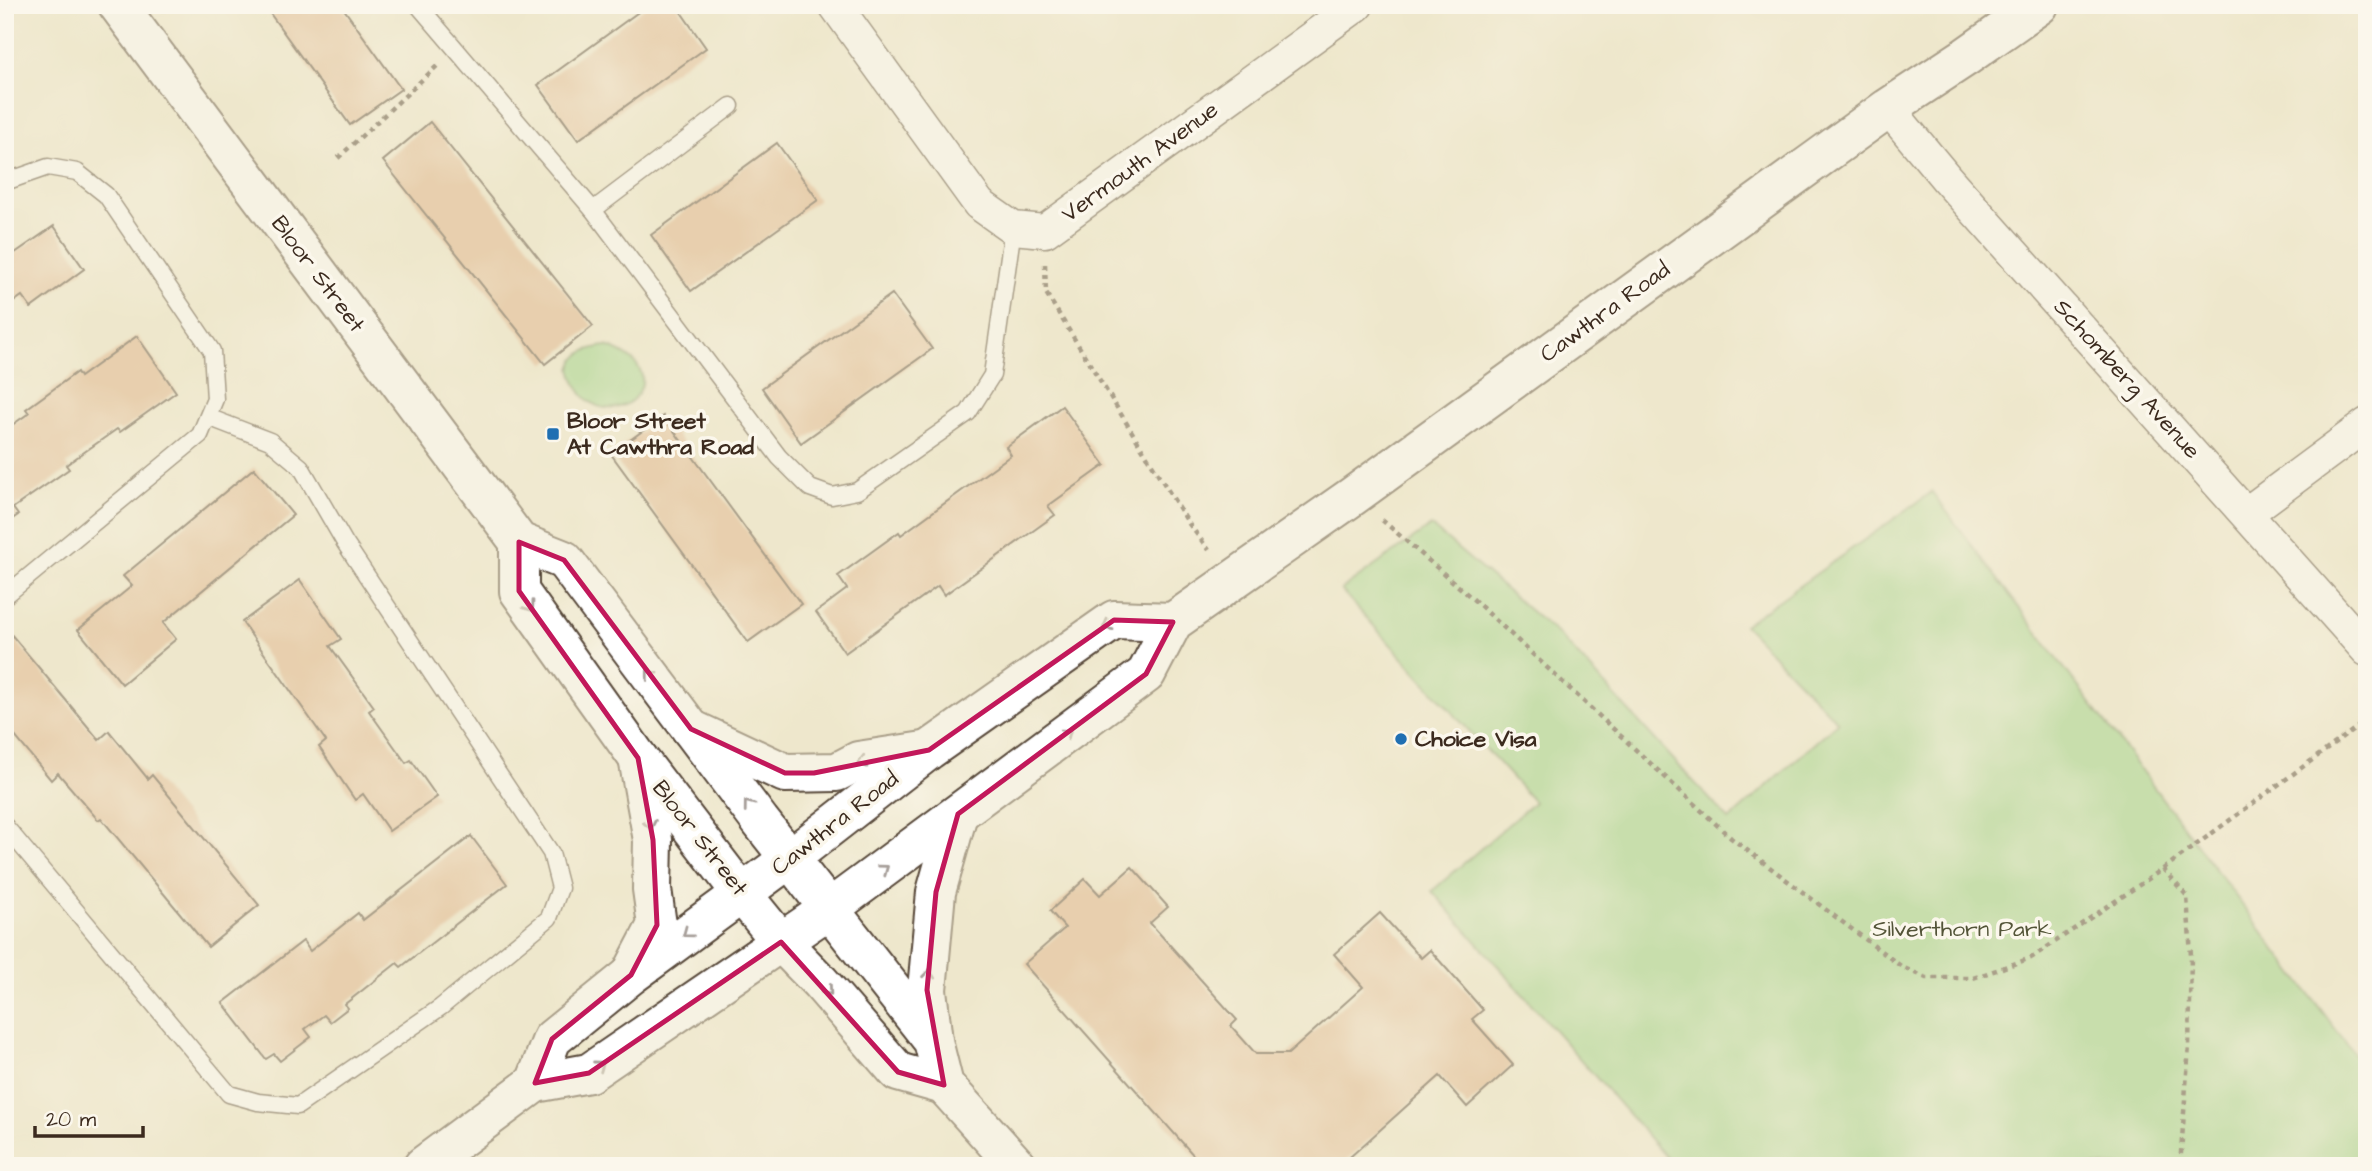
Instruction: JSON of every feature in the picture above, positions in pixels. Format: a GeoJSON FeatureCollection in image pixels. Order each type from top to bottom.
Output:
{"type":"FeatureCollection","features":[{"type":"Feature","properties":{"kind":"main road","name":"Bloor Street"},"geometry":{"type":"LineString","coordinates":[[118,5],[519,542],[519,591],[638,758],[742,894],[781,942],[820,982],[898,1072],[944,1085]]}},
{"type":"Feature","properties":{"kind":"main road","name":"Cawthra Road"},"geometry":{"type":"LineString","coordinates":[[423,1166],[535,1083],[589,1073],[829,909],[1146,674],[1173,622],[1353,496],[1888,108],[2039,5]]}},
{"type":"Feature","properties":{"kind":"main road"},"geometry":{"type":"LineString","coordinates":[[519,542],[564,560],[789,859],[933,1041]]}},
{"type":"Feature","properties":{"kind":"main road","name":"Cawthra Road"},"geometry":{"type":"LineString","coordinates":[[535,1083],[552,1039],[631,975],[789,859],[929,750],[1114,620],[1173,622]]}},
{"type":"Feature","properties":{"kind":"main road"},"geometry":{"type":"LineString","coordinates":[[691,729],[785,773],[837,772],[858,761],[929,750]]}},
{"type":"Feature","properties":{"kind":"main road"},"geometry":{"type":"LineString","coordinates":[[631,975],[657,925],[652,889],[653,840],[638,758]]}},
{"type":"Feature","properties":{"kind":"main road"},"geometry":{"type":"LineString","coordinates":[[958,814],[936,892],[927,990],[933,1041],[944,1085],[1017,1166]]}},
{"type":"Feature","properties":{"kind":"street","name":"Vermouth Avenue"},"geometry":{"type":"LineString","coordinates":[[835,5],[979,204],[1013,228],[1045,231],[1357,5]]}},
{"type":"Feature","properties":{"kind":"street","name":"Schomberg Avenue"},"geometry":{"type":"LineString","coordinates":[[1888,108],[1947,179],[2248,513],[2367,650]]}},
{"type":"Feature","properties":{"kind":"street"},"geometry":{"type":"LineString","coordinates":[[2248,513],[2367,424]]}},
{"type":"Feature","properties":{"kind":"lane"},"geometry":{"type":"LineString","coordinates":[[418,5],[593,210],[779,457],[810,488],[832,496],[857,491],[968,413],[992,375],[1013,228]]}},
{"type":"Feature","properties":{"kind":"lane"},"geometry":{"type":"LineString","coordinates":[[593,210],[731,106]]}},
{"type":"Feature","properties":{"kind":"lane"},"geometry":{"type":"LineString","coordinates":[[5,182],[48,167],[77,172],[106,195],[212,351],[215,399],[200,435],[5,596]]}},
{"type":"Feature","properties":{"kind":"lane"},"geometry":{"type":"LineString","coordinates":[[5,826],[229,1094],[258,1102],[298,1107],[441,1007],[549,918],[560,888],[551,853],[345,543],[301,467],[270,441],[208,417]]}},
{"type":"Feature","properties":{"kind":"path"},"geometry":{"type":"LineString","coordinates":[[338,158],[456,49]]}},
{"type":"Feature","properties":{"kind":"path"},"geometry":{"type":"LineString","coordinates":[[1045,231],[1046,293],[1189,524],[1233,581]]}},
{"type":"Feature","properties":{"kind":"path"},"geometry":{"type":"LineString","coordinates":[[1353,496],[1473,598],[1731,838],[1902,967],[1927,978],[1973,978],[2031,958],[2163,869],[2367,720]]}},
{"type":"Feature","properties":{"kind":"path"},"geometry":{"type":"LineString","coordinates":[[2163,869],[2187,896],[2191,956],[2189,1046],[2180,1166]]}},
{"type":"Feature","properties":{"kind":"highlighted area"},"geometry":{"type":"Polygon","coordinates":[[[519,542],[564,560],[691,729],[785,773],[814,773],[929,750],[1114,620],[1173,622],[1146,674],[958,814],[936,892],[927,990],[944,1085],[898,1072],[781,942],[589,1073],[535,1083],[552,1039],[631,975],[657,925],[653,840],[638,758],[519,591],[519,542]]]}},
{"type":"Feature","properties":{"kind":"green space"},"geometry":{"type":"Polygon","coordinates":[[[606,346],[631,359],[642,374],[640,389],[630,401],[615,408],[598,406],[583,394],[571,369],[576,359],[584,352],[606,346]]]}},
{"type":"Feature","properties":{"kind":"green space","name":"Silverthorn Park"},"geometry":{"type":"Polygon","coordinates":[[[1932,492],[2367,1071],[2367,1166],[1674,1166],[1432,891],[1534,802],[1341,590],[1431,526],[1561,637],[1729,820],[1838,722],[1744,625],[1932,492]]]}},
{"type":"Feature","properties":{"kind":"building"},"geometry":{"type":"Polygon","coordinates":[[[264,5],[341,5],[401,89],[350,125],[264,5]]]}},
{"type":"Feature","properties":{"kind":"building"},"geometry":{"type":"Polygon","coordinates":[[[648,5],[676,5],[706,48],[578,140],[538,85],[648,5]]]}},
{"type":"Feature","properties":{"kind":"building"},"geometry":{"type":"Polygon","coordinates":[[[5,92],[14,126],[5,127],[5,92]]]}},
{"type":"Feature","properties":{"kind":"building"},"geometry":{"type":"Polygon","coordinates":[[[430,122],[593,326],[545,364],[383,161],[430,122]]]}},
{"type":"Feature","properties":{"kind":"building"},"geometry":{"type":"Polygon","coordinates":[[[777,143],[818,200],[691,291],[651,235],[777,143]]]}},
{"type":"Feature","properties":{"kind":"building"},"geometry":{"type":"Polygon","coordinates":[[[54,226],[84,269],[31,308],[22,296],[5,308],[5,260],[54,226]]]}},
{"type":"Feature","properties":{"kind":"building"},"geometry":{"type":"Polygon","coordinates":[[[892,294],[932,349],[801,443],[762,388],[892,294]]]}},
{"type":"Feature","properties":{"kind":"building"},"geometry":{"type":"Polygon","coordinates":[[[137,336],[176,392],[120,432],[117,429],[66,465],[69,469],[13,508],[18,515],[5,524],[5,430],[29,413],[26,409],[77,372],[80,377],[137,336]]]}},
{"type":"Feature","properties":{"kind":"building"},"geometry":{"type":"Polygon","coordinates":[[[1062,406],[1105,465],[1048,506],[1055,515],[944,595],[938,586],[845,653],[816,612],[847,589],[838,576],[899,532],[901,535],[1011,455],[1006,447],[1062,406]]]}},
{"type":"Feature","properties":{"kind":"building"},"geometry":{"type":"Polygon","coordinates":[[[663,416],[801,604],[748,642],[611,454],[663,416]]]}},
{"type":"Feature","properties":{"kind":"building"},"geometry":{"type":"Polygon","coordinates":[[[254,468],[293,515],[163,623],[176,639],[122,684],[78,630],[132,586],[123,576],[254,468]]]}},
{"type":"Feature","properties":{"kind":"building"},"geometry":{"type":"Polygon","coordinates":[[[300,580],[341,639],[330,646],[374,707],[369,711],[406,763],[411,760],[437,797],[389,831],[363,794],[355,800],[319,747],[326,741],[242,622],[300,580]]]}},
{"type":"Feature","properties":{"kind":"building"},"geometry":{"type":"Polygon","coordinates":[[[10,633],[99,740],[109,731],[148,779],[152,775],[259,905],[208,947],[101,818],[98,820],[58,773],[51,780],[5,724],[5,637],[10,633]]]}},
{"type":"Feature","properties":{"kind":"building"},"geometry":{"type":"Polygon","coordinates":[[[471,836],[507,884],[401,967],[397,963],[345,1004],[348,1008],[330,1022],[324,1015],[305,1029],[311,1037],[280,1061],[274,1054],[266,1059],[223,1003],[303,941],[310,951],[358,913],[363,920],[471,836]]]}},
{"type":"Feature","properties":{"kind":"building"},"geometry":{"type":"Polygon","coordinates":[[[1132,867],[1168,907],[1150,923],[1237,1020],[1231,1026],[1256,1054],[1288,1054],[1363,987],[1334,954],[1380,913],[1421,958],[1430,950],[1483,1010],[1472,1019],[1513,1065],[1467,1107],[1440,1076],[1340,1166],[1203,1166],[1024,964],[1065,928],[1050,911],[1085,879],[1100,895],[1132,867]]]}},
{"type":"Feature","properties":{"kind":"place","name":"Bloor Street At Cawthra Road"},"geometry":{"type":"Point","coordinates":[553,434]}},
{"type":"Feature","properties":{"kind":"place","name":"Choice Visa"},"geometry":{"type":"Point","coordinates":[1401,739]}}]}
